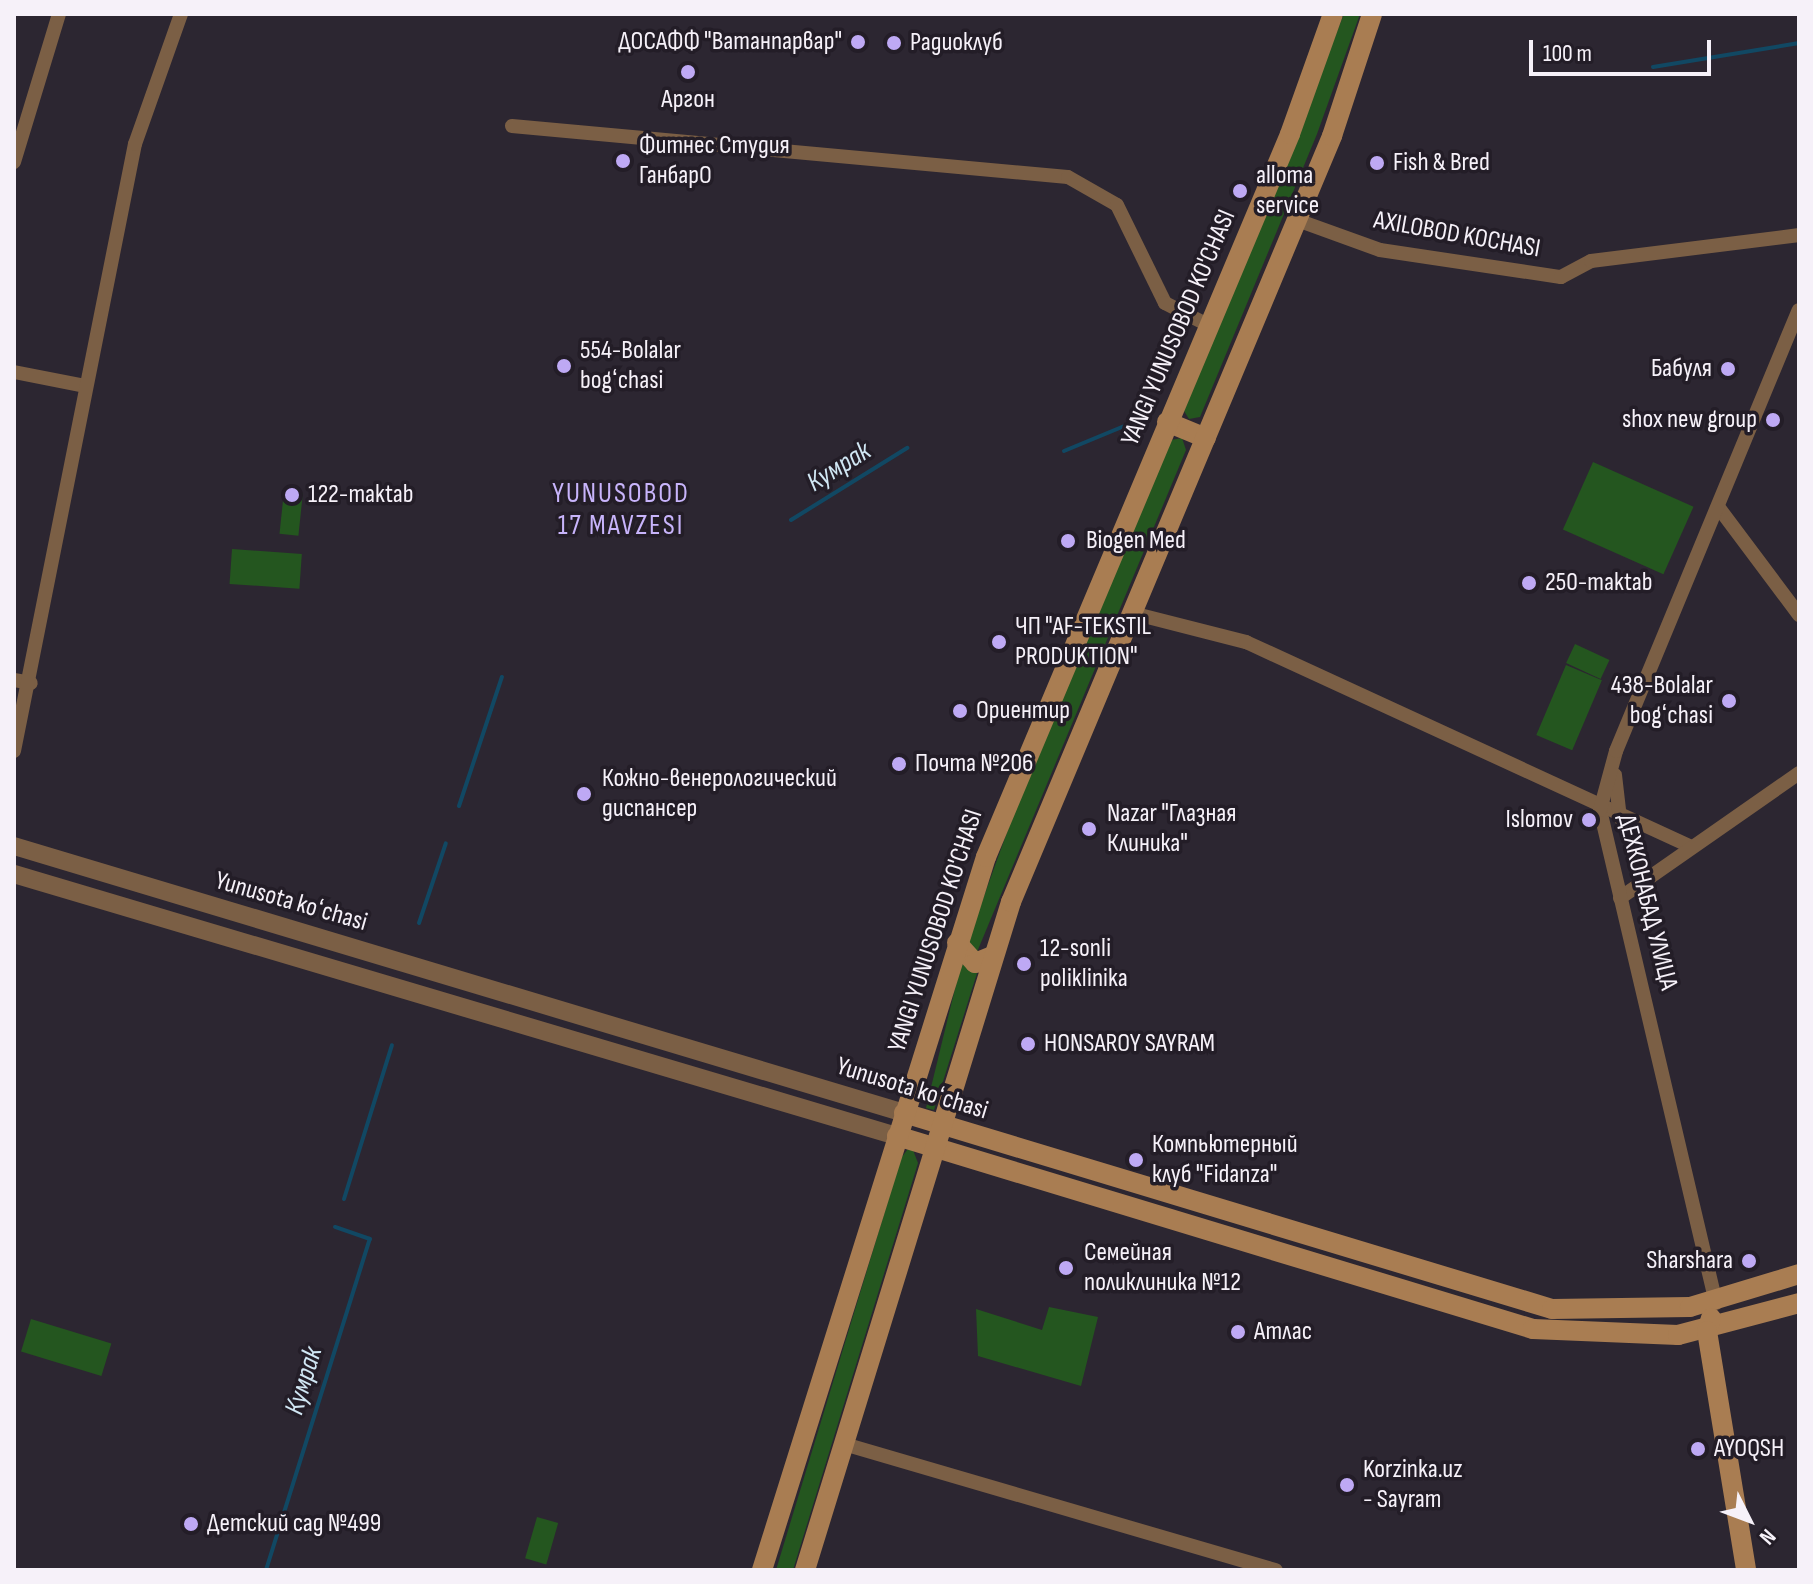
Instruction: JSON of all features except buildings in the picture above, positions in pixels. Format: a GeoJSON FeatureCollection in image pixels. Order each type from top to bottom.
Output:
{"type":"FeatureCollection","features":[{"type":"Feature","properties":{"kind":"main road","name":"YANGI YUNUSOBOD KO'CHASI"},"geometry":{"type":"LineString","coordinates":[[762,1570],[957,943],[1016,777],[1208,325],[1333,14]]}},
{"type":"Feature","properties":{"kind":"main road"},"geometry":{"type":"LineString","coordinates":[[805,1570],[992,956],[1297,220],[1372,14]]}},
{"type":"Feature","properties":{"kind":"main road"},"geometry":{"type":"LineString","coordinates":[[1167,422],[1206,438]]}},
{"type":"Feature","properties":{"kind":"main road"},"geometry":{"type":"LineString","coordinates":[[957,943],[975,963],[992,956]]}},
{"type":"Feature","properties":{"kind":"main road","name":"Yunusota koʻchasi"},"geometry":{"type":"LineString","coordinates":[[904,1113],[1525,1304],[1602,1313],[1690,1307],[1716,1303],[1799,1274]]}},
{"type":"Feature","properties":{"kind":"main road","name":"Yunusota koʻchasi"},"geometry":{"type":"LineString","coordinates":[[897,1136],[1486,1319],[1565,1333],[1707,1331],[1799,1303]]}},
{"type":"Feature","properties":{"kind":"main road"},"geometry":{"type":"LineString","coordinates":[[1707,1331],[1716,1303]]}},
{"type":"Feature","properties":{"kind":"main road"},"geometry":{"type":"LineString","coordinates":[[1690,1307],[1707,1331],[1746,1570]]}},
{"type":"Feature","properties":{"kind":"street"},"geometry":{"type":"LineString","coordinates":[[14,162],[59,14]]}},
{"type":"Feature","properties":{"kind":"street"},"geometry":{"type":"LineString","coordinates":[[14,751],[31,683],[85,386],[135,144],[181,14]]}},
{"type":"Feature","properties":{"kind":"street"},"geometry":{"type":"LineString","coordinates":[[512,126],[1068,177],[1117,205],[1165,303],[1208,325]]}},
{"type":"Feature","properties":{"kind":"street","name":"AXILOBOD KOCHASI"},"geometry":{"type":"LineString","coordinates":[[1297,220],[1380,250],[1561,277],[1591,261],[1799,235]]}},
{"type":"Feature","properties":{"kind":"street"},"geometry":{"type":"LineString","coordinates":[[1620,818],[1614,772],[1616,751],[1799,310]]}},
{"type":"Feature","properties":{"kind":"street"},"geometry":{"type":"LineString","coordinates":[[14,372],[85,386]]}},
{"type":"Feature","properties":{"kind":"street"},"geometry":{"type":"LineString","coordinates":[[1719,508],[1799,615]]}},
{"type":"Feature","properties":{"kind":"street","name":"ДЕХКОНАБАД УЛИЦА"},"geometry":{"type":"LineString","coordinates":[[1132,613],[1246,642],[1600,810],[1716,1303]]}},
{"type":"Feature","properties":{"kind":"street"},"geometry":{"type":"LineString","coordinates":[[14,680],[31,683]]}},
{"type":"Feature","properties":{"kind":"street"},"geometry":{"type":"LineString","coordinates":[[1614,772],[1600,810],[1691,847]]}},
{"type":"Feature","properties":{"kind":"street"},"geometry":{"type":"LineString","coordinates":[[1620,898],[1799,773]]}},
{"type":"Feature","properties":{"kind":"street","name":"Yunusota koʻchasi"},"geometry":{"type":"LineString","coordinates":[[14,846],[904,1113]]}},
{"type":"Feature","properties":{"kind":"street","name":"Yunusota koʻchasi"},"geometry":{"type":"LineString","coordinates":[[14,874],[897,1136]]}},
{"type":"Feature","properties":{"kind":"street"},"geometry":{"type":"LineString","coordinates":[[844,1444],[1276,1570]]}},
{"type":"Feature","properties":{"kind":"green space"},"geometry":{"type":"Polygon","coordinates":[[[1344,14],[1360,14],[1317,134],[1200,417],[1189,419],[1184,411],[1344,14]]]}},
{"type":"Feature","properties":{"kind":"green space"},"geometry":{"type":"Polygon","coordinates":[[[1182,438],[1186,450],[977,952],[967,943],[1014,813],[1171,440],[1182,438]]]}},
{"type":"Feature","properties":{"kind":"green space"},"geometry":{"type":"Polygon","coordinates":[[[1593,462],[1693,507],[1663,574],[1563,530],[1593,462]]]}},
{"type":"Feature","properties":{"kind":"green space"},"geometry":{"type":"Polygon","coordinates":[[[284,491],[303,493],[298,536],[280,534],[284,491]]]}},
{"type":"Feature","properties":{"kind":"green space"},"geometry":{"type":"Polygon","coordinates":[[[232,549],[302,554],[299,589],[230,584],[232,549]]]}},
{"type":"Feature","properties":{"kind":"green space"},"geometry":{"type":"Polygon","coordinates":[[[1575,644],[1609,660],[1601,679],[1566,663],[1575,644]]]}},
{"type":"Feature","properties":{"kind":"green space"},"geometry":{"type":"Polygon","coordinates":[[[1566,665],[1602,680],[1572,750],[1536,735],[1566,665]]]}},
{"type":"Feature","properties":{"kind":"green space"},"geometry":{"type":"Polygon","coordinates":[[[961,964],[978,970],[934,1110],[926,1108],[961,964]]]}},
{"type":"Feature","properties":{"kind":"green space"},"geometry":{"type":"Polygon","coordinates":[[[911,1145],[918,1163],[793,1570],[776,1570],[901,1158],[911,1145]]]}},
{"type":"Feature","properties":{"kind":"green space"},"geometry":{"type":"Polygon","coordinates":[[[1049,1307],[1098,1317],[1081,1386],[978,1356],[976,1309],[1042,1330],[1049,1307]]]}},
{"type":"Feature","properties":{"kind":"green space"},"geometry":{"type":"Polygon","coordinates":[[[31,1319],[111,1344],[101,1376],[21,1352],[31,1319]]]}},
{"type":"Feature","properties":{"kind":"green space"},"geometry":{"type":"Polygon","coordinates":[[[537,1517],[558,1523],[546,1564],[525,1558],[537,1517]]]}},
{"type":"Feature","properties":{"kind":"waterway"},"geometry":{"type":"LineString","coordinates":[[1653,67],[1799,43]]}},
{"type":"Feature","properties":{"kind":"waterway","name":"Кумрак"},"geometry":{"type":"LineString","coordinates":[[1064,451],[1139,420]]}},
{"type":"Feature","properties":{"kind":"waterway","name":"Кумрак"},"geometry":{"type":"LineString","coordinates":[[791,520],[907,448]]}},
{"type":"Feature","properties":{"kind":"waterway","name":"Кумрак"},"geometry":{"type":"LineString","coordinates":[[459,806],[502,677]]}},
{"type":"Feature","properties":{"kind":"waterway","name":"Кумрак"},"geometry":{"type":"LineString","coordinates":[[419,923],[446,843]]}},
{"type":"Feature","properties":{"kind":"waterway","name":"Кумрак"},"geometry":{"type":"LineString","coordinates":[[344,1199],[392,1045]]}},
{"type":"Feature","properties":{"kind":"waterway","name":"Кумрак"},"geometry":{"type":"LineString","coordinates":[[266,1570],[370,1239],[335,1227]]}},
{"type":"Feature","properties":{"kind":"place","name":"ДОСАФФ \"Ватанпарвар\""},"geometry":{"type":"Point","coordinates":[858,42]}},
{"type":"Feature","properties":{"kind":"place","name":"Радиоклуб"},"geometry":{"type":"Point","coordinates":[894,43]}},
{"type":"Feature","properties":{"kind":"place","name":"Аргон"},"geometry":{"type":"Point","coordinates":[688,72]}},
{"type":"Feature","properties":{"kind":"place","name":"Фитнес Студия ГанбарО"},"geometry":{"type":"Point","coordinates":[623,161]}},
{"type":"Feature","properties":{"kind":"place","name":"Fish & Bred"},"geometry":{"type":"Point","coordinates":[1377,163]}},
{"type":"Feature","properties":{"kind":"place","name":"alloma service"},"geometry":{"type":"Point","coordinates":[1240,191]}},
{"type":"Feature","properties":{"kind":"place","name":"554-Bolalar bogʻchasi"},"geometry":{"type":"Point","coordinates":[564,366]}},
{"type":"Feature","properties":{"kind":"place","name":"Бабуля"},"geometry":{"type":"Point","coordinates":[1728,369]}},
{"type":"Feature","properties":{"kind":"place","name":"shox new group"},"geometry":{"type":"Point","coordinates":[1773,420]}},
{"type":"Feature","properties":{"kind":"place","name":"122-maktab"},"geometry":{"type":"Point","coordinates":[292,495]}},
{"type":"Feature","properties":{"kind":"place","name":"Biogen Med"},"geometry":{"type":"Point","coordinates":[1068,541]}},
{"type":"Feature","properties":{"kind":"place","name":"250-maktab"},"geometry":{"type":"Point","coordinates":[1529,583]}},
{"type":"Feature","properties":{"kind":"place","name":"ЧП \"AF-TEKSTIL PRODUKTION\""},"geometry":{"type":"Point","coordinates":[999,642]}},
{"type":"Feature","properties":{"kind":"place","name":"438-Bolalar bogʻchasi"},"geometry":{"type":"Point","coordinates":[1729,701]}},
{"type":"Feature","properties":{"kind":"place","name":"Ориентир"},"geometry":{"type":"Point","coordinates":[960,711]}},
{"type":"Feature","properties":{"kind":"place","name":"Почта №206"},"geometry":{"type":"Point","coordinates":[899,764]}},
{"type":"Feature","properties":{"kind":"place","name":"Кожно-венерологический диспансер"},"geometry":{"type":"Point","coordinates":[584,794]}},
{"type":"Feature","properties":{"kind":"place","name":"Islomov"},"geometry":{"type":"Point","coordinates":[1589,820]}},
{"type":"Feature","properties":{"kind":"place","name":"Nazar \"Глазная Клиника\""},"geometry":{"type":"Point","coordinates":[1089,829]}},
{"type":"Feature","properties":{"kind":"place","name":"12-sonli poliklinika"},"geometry":{"type":"Point","coordinates":[1024,964]}},
{"type":"Feature","properties":{"kind":"place","name":"HONSAROY SAYRAM"},"geometry":{"type":"Point","coordinates":[1028,1044]}},
{"type":"Feature","properties":{"kind":"place","name":"Компьютерный клуб \"Fidanza\""},"geometry":{"type":"Point","coordinates":[1136,1160]}},
{"type":"Feature","properties":{"kind":"place","name":"Sharshara"},"geometry":{"type":"Point","coordinates":[1749,1261]}},
{"type":"Feature","properties":{"kind":"place","name":"Семейная поликлиника №12"},"geometry":{"type":"Point","coordinates":[1066,1268]}},
{"type":"Feature","properties":{"kind":"place","name":"Атлас"},"geometry":{"type":"Point","coordinates":[1238,1332]}},
{"type":"Feature","properties":{"kind":"place","name":"AYOQSH"},"geometry":{"type":"Point","coordinates":[1698,1449]}},
{"type":"Feature","properties":{"kind":"place","name":"Korzinka.uz - Sayram"},"geometry":{"type":"Point","coordinates":[1347,1485]}},
{"type":"Feature","properties":{"kind":"place","name":"Детский сад №499"},"geometry":{"type":"Point","coordinates":[191,1524]}},
{"type":"Feature","properties":{"kind":"district","name":"YUNUSOBOD 17 MAVZESI"},"geometry":{"type":"Point","coordinates":[621,510]}}]}
